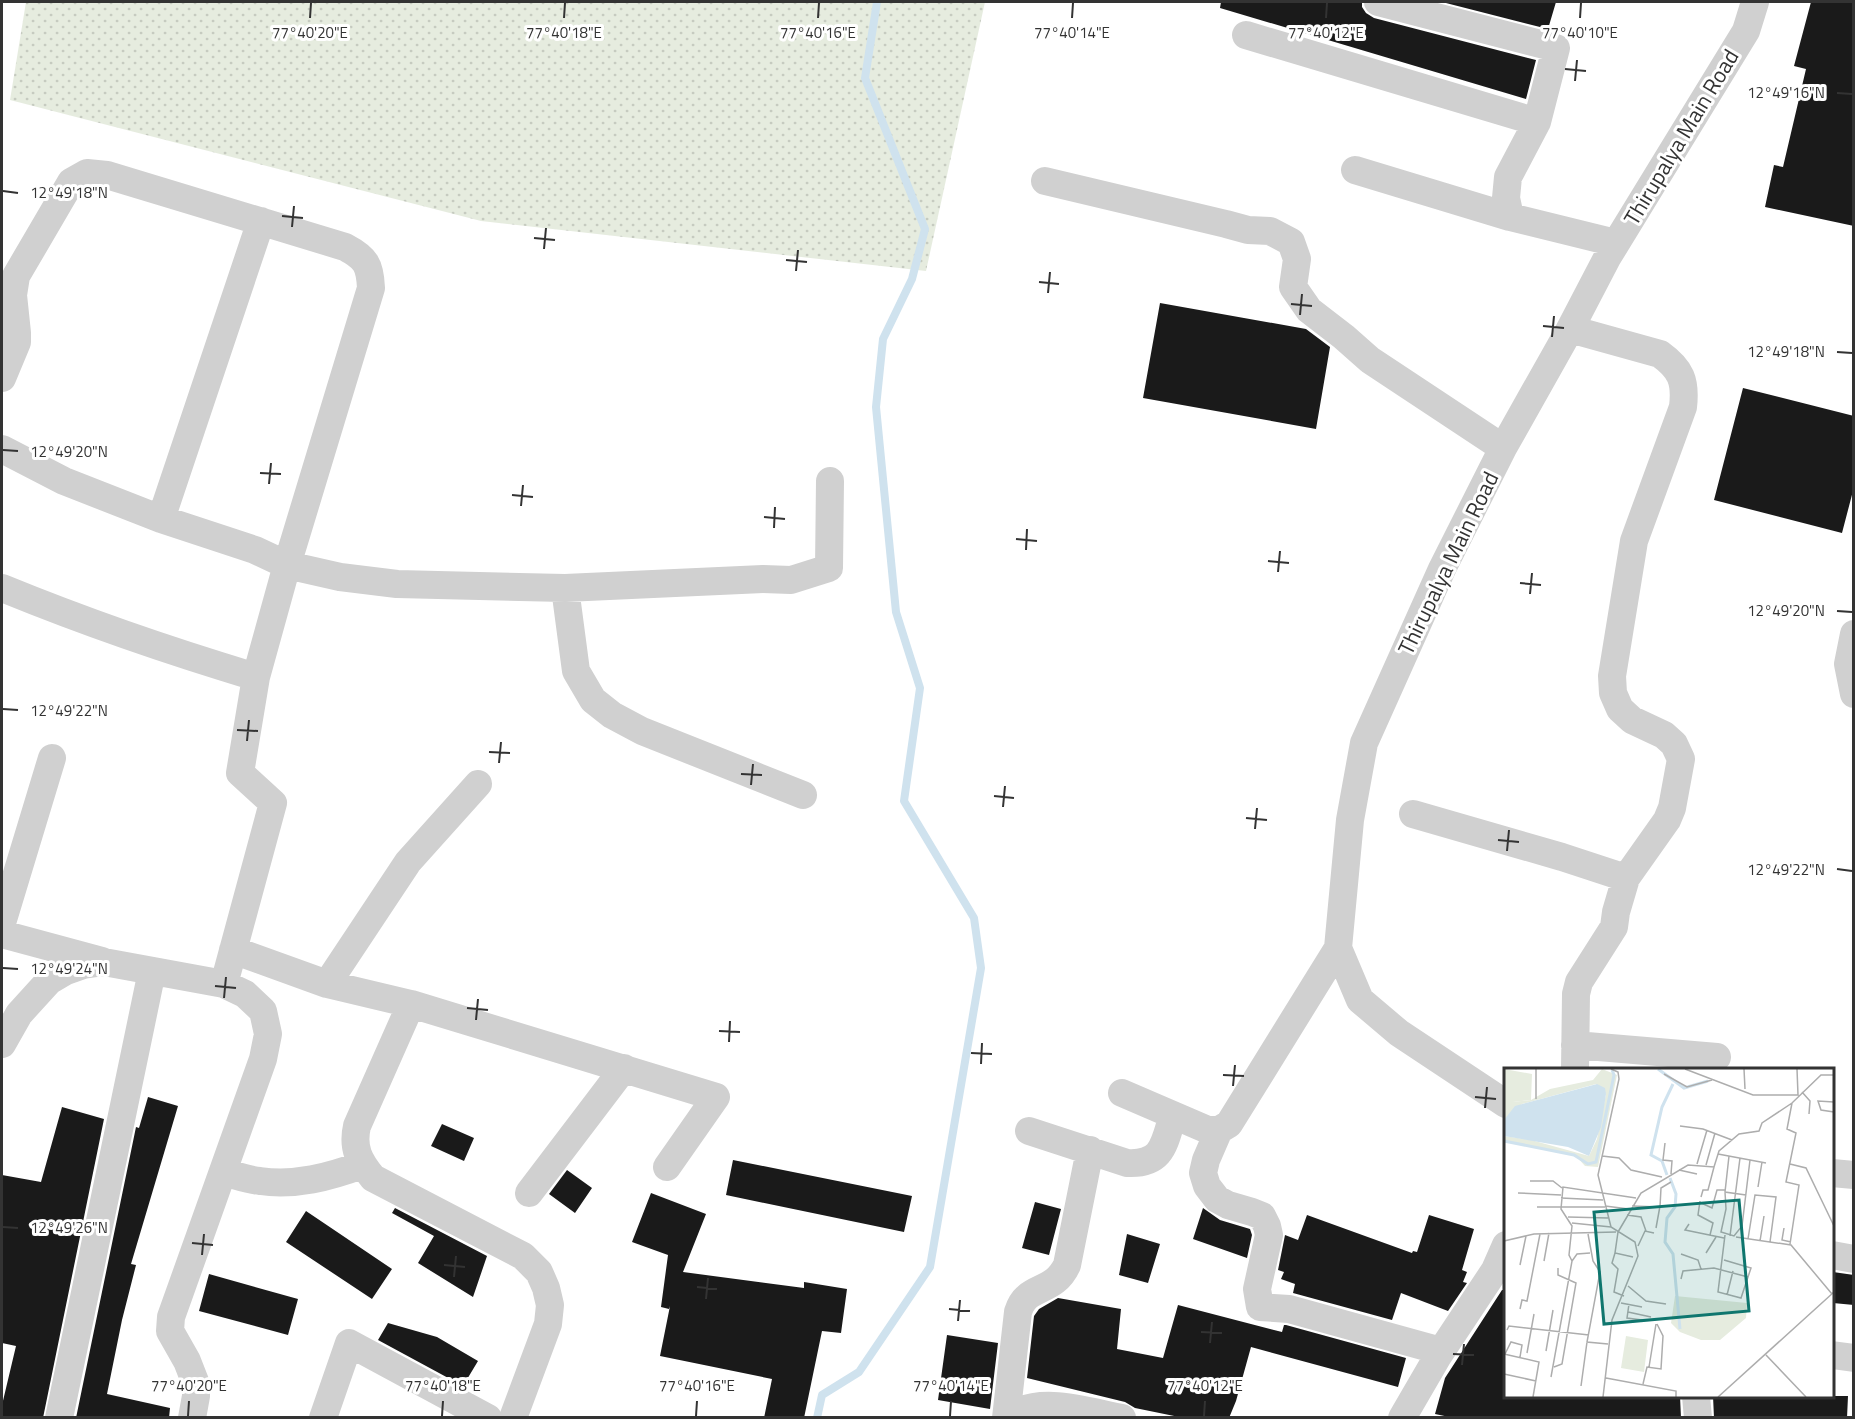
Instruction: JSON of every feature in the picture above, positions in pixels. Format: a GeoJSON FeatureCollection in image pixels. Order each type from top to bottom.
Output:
{"type":"FeatureCollection","features":[{"type":"Feature","properties":{"kind":"street"},"geometry":{"type":"LineString","coordinates":[[1378,2],[1556,48],[1537,122],[1508,177],[1506,198],[1509,217]]}},
{"type":"Feature","properties":{"kind":"street","name":"Thirupalya Main Road"},"geometry":{"type":"LineString","coordinates":[[1504,1103],[1399,1033],[1360,1000],[1338,948],[1350,820],[1364,743],[1442,569],[1503,448],[1616,243],[1746,31],[1755,2]]}},
{"type":"Feature","properties":{"kind":"street"},"geometry":{"type":"LineString","coordinates":[[1246,35],[1537,122]]}},
{"type":"Feature","properties":{"kind":"street"},"geometry":{"type":"LineString","coordinates":[[1355,170],[1509,217],[1616,243]]}},
{"type":"Feature","properties":{"kind":"street"},"geometry":{"type":"LineString","coordinates":[[2,378],[17,342],[13,295],[16,276],[71,182],[87,173],[107,174],[345,247],[365,261],[370,273],[371,288],[287,565],[256,677],[240,773],[273,803],[224,984]]}},
{"type":"Feature","properties":{"kind":"street"},"geometry":{"type":"LineString","coordinates":[[1045,181],[1248,231],[1270,231],[1291,242],[1297,259],[1293,287],[1309,310],[1370,360],[1503,448]]}},
{"type":"Feature","properties":{"kind":"street"},"geometry":{"type":"LineString","coordinates":[[161,519],[261,221]]}},
{"type":"Feature","properties":{"kind":"street"},"geometry":{"type":"LineString","coordinates":[[1570,329],[1660,354],[1677,369],[1685,391],[1683,407],[1632,552],[1612,676],[1613,693],[1620,710],[1632,720],[1664,735],[1674,744],[1681,759],[1672,808],[1667,820],[1626,878],[1614,927],[1579,982],[1575,1003],[1575,1057],[1717,1057]]}},
{"type":"Feature","properties":{"kind":"street"},"geometry":{"type":"LineString","coordinates":[[2,449],[64,481],[161,519],[255,550],[287,565],[340,577],[397,584],[565,588],[763,579],[790,580],[829,567],[830,481]]}},
{"type":"Feature","properties":{"kind":"street"},"geometry":{"type":"LineString","coordinates":[[2,588],[55,610],[177,654],[256,677]]}},
{"type":"Feature","properties":{"kind":"street"},"geometry":{"type":"LineString","coordinates":[[565,588],[576,671],[592,700],[612,715],[642,731],[803,795]]}},
{"type":"Feature","properties":{"kind":"street"},"geometry":{"type":"LineString","coordinates":[[1854,634],[1848,664],[1854,694]]}},
{"type":"Feature","properties":{"kind":"street"},"geometry":{"type":"LineString","coordinates":[[2,923],[52,758]]}},
{"type":"Feature","properties":{"kind":"street"},"geometry":{"type":"LineString","coordinates":[[327,984],[408,862],[478,784]]}},
{"type":"Feature","properties":{"kind":"street"},"geometry":{"type":"LineString","coordinates":[[1413,814],[1626,878]]}},
{"type":"Feature","properties":{"kind":"street"},"geometry":{"type":"LineString","coordinates":[[2,934],[104,962],[224,984],[245,994],[263,1011],[268,1034],[264,1059],[171,1317],[170,1331],[187,1361],[196,1384],[192,1418]]}},
{"type":"Feature","properties":{"kind":"street"},"geometry":{"type":"LineString","coordinates":[[1122,1093],[1208,1131],[1219,1130],[1229,1124],[1338,948]]}},
{"type":"Feature","properties":{"kind":"street"},"geometry":{"type":"LineString","coordinates":[[233,950],[327,984],[411,1004],[716,1097],[667,1167]]}},
{"type":"Feature","properties":{"kind":"street"},"geometry":{"type":"LineString","coordinates":[[2,1044],[19,1014],[50,981],[66,971],[83,965],[104,962]]}},
{"type":"Feature","properties":{"kind":"street"},"geometry":{"type":"LineString","coordinates":[[59,1418],[152,971]]}},
{"type":"Feature","properties":{"kind":"street"},"geometry":{"type":"LineString","coordinates":[[411,1004],[357,1126],[354,1139],[356,1153],[373,1178],[523,1256],[539,1272],[550,1305],[548,1324],[513,1418]]}},
{"type":"Feature","properties":{"kind":"street"},"geometry":{"type":"LineString","coordinates":[[529,1193],[624,1068]]}},
{"type":"Feature","properties":{"kind":"street"},"geometry":{"type":"LineString","coordinates":[[1029,1131],[1127,1163],[1138,1164],[1155,1158],[1163,1149],[1173,1115]]}},
{"type":"Feature","properties":{"kind":"street"},"geometry":{"type":"LineString","coordinates":[[1219,1130],[1203,1173],[1207,1186],[1217,1199],[1262,1216],[1267,1226],[1269,1235],[1257,1290],[1260,1307],[1289,1310],[1441,1351]]}},
{"type":"Feature","properties":{"kind":"street"},"geometry":{"type":"LineString","coordinates":[[1008,1418],[1018,1312],[1026,1296],[1058,1280],[1067,1265],[1090,1150]]}},
{"type":"Feature","properties":{"kind":"street"},"geometry":{"type":"LineString","coordinates":[[223,1172],[259,1181],[287,1183],[333,1175],[362,1165]]}},
{"type":"Feature","properties":{"kind":"street"},"geometry":{"type":"LineString","coordinates":[[1834,1173],[1854,1175]]}},
{"type":"Feature","properties":{"kind":"street"},"geometry":{"type":"LineString","coordinates":[[1402,1418],[1441,1351],[1495,1270],[1504,1250]]}},
{"type":"Feature","properties":{"kind":"street"},"geometry":{"type":"LineString","coordinates":[[1834,1255],[1854,1259]]}},
{"type":"Feature","properties":{"kind":"street"},"geometry":{"type":"LineString","coordinates":[[323,1418],[349,1343],[488,1418]]}},
{"type":"Feature","properties":{"kind":"street"},"geometry":{"type":"LineString","coordinates":[[1834,1355],[1854,1358]]}},
{"type":"Feature","properties":{"kind":"street"},"geometry":{"type":"LineString","coordinates":[[1696,1398],[1698,1418]]}},
{"type":"Feature","properties":{"kind":"street"},"geometry":{"type":"LineString","coordinates":[[1008,1418],[1017,1411],[1048,1404],[1122,1418]]}},
{"type":"Feature","properties":{"kind":"shaded area"},"geometry":{"type":"Polygon","coordinates":[[[26,2],[985,2],[926,271],[481,221],[10,100],[26,2]]]}},
{"type":"Feature","properties":{"kind":"building"},"geometry":{"type":"Polygon","coordinates":[[[1221,2],[1362,2],[1366,13],[1374,18],[1536,60],[1526,99],[1220,8],[1221,2]]]}},
{"type":"Feature","properties":{"kind":"building"},"geometry":{"type":"Polygon","coordinates":[[[1442,2],[1556,2],[1548,29],[1442,2]]]}},
{"type":"Feature","properties":{"kind":"building"},"geometry":{"type":"Polygon","coordinates":[[[1811,2],[1854,2],[1854,226],[1765,207],[1774,165],[1783,167],[1806,69],[1794,66],[1811,2]]]}},
{"type":"Feature","properties":{"kind":"building"},"geometry":{"type":"Polygon","coordinates":[[[1160,303],[1306,329],[1330,347],[1316,429],[1143,398],[1160,303]]]}},
{"type":"Feature","properties":{"kind":"building"},"geometry":{"type":"Polygon","coordinates":[[[1743,388],[1854,416],[1854,487],[1842,533],[1714,500],[1743,388]]]}},
{"type":"Feature","properties":{"kind":"building"},"geometry":{"type":"Polygon","coordinates":[[[148,1097],[178,1106],[131,1264],[136,1265],[107,1394],[170,1408],[169,1418],[76,1418],[136,1127],[139,1128],[148,1097]]]}},
{"type":"Feature","properties":{"kind":"building"},"geometry":{"type":"Polygon","coordinates":[[[62,1107],[104,1119],[43,1418],[2,1418],[2,1405],[16,1346],[2,1343],[2,1175],[41,1182],[62,1107]]]}},
{"type":"Feature","properties":{"kind":"building"},"geometry":{"type":"Polygon","coordinates":[[[442,1124],[474,1138],[464,1161],[431,1146],[442,1124]]]}},
{"type":"Feature","properties":{"kind":"building"},"geometry":{"type":"Polygon","coordinates":[[[733,1160],[912,1196],[904,1232],[726,1195],[733,1160]]]}},
{"type":"Feature","properties":{"kind":"building"},"geometry":{"type":"Polygon","coordinates":[[[567,1170],[592,1188],[575,1213],[549,1194],[567,1170]]]}},
{"type":"Feature","properties":{"kind":"building"},"geometry":{"type":"Polygon","coordinates":[[[651,1193],[706,1214],[683,1272],[804,1288],[804,1282],[847,1289],[841,1333],[822,1331],[804,1418],[764,1418],[772,1379],[660,1356],[670,1306],[669,1309],[661,1307],[668,1255],[632,1242],[651,1193]]]}},
{"type":"Feature","properties":{"kind":"building"},"geometry":{"type":"Polygon","coordinates":[[[1035,1202],[1061,1209],[1049,1255],[1022,1248],[1035,1202]]]}},
{"type":"Feature","properties":{"kind":"building"},"geometry":{"type":"Polygon","coordinates":[[[395,1208],[487,1256],[473,1297],[418,1263],[434,1236],[392,1213],[395,1208]]]}},
{"type":"Feature","properties":{"kind":"building"},"geometry":{"type":"Polygon","coordinates":[[[1203,1208],[1220,1220],[1250,1229],[1252,1235],[1247,1258],[1193,1239],[1203,1208]]]}},
{"type":"Feature","properties":{"kind":"building"},"geometry":{"type":"Polygon","coordinates":[[[306,1211],[392,1269],[372,1299],[286,1242],[306,1211]]]}},
{"type":"Feature","properties":{"kind":"building"},"geometry":{"type":"Polygon","coordinates":[[[1307,1215],[1412,1253],[1417,1252],[1429,1215],[1474,1229],[1462,1270],[1467,1272],[1463,1282],[1467,1283],[1448,1311],[1401,1293],[1392,1320],[1293,1293],[1295,1284],[1281,1279],[1284,1272],[1278,1270],[1285,1235],[1298,1240],[1307,1215]]]}},
{"type":"Feature","properties":{"kind":"building"},"geometry":{"type":"Polygon","coordinates":[[[1127,1234],[1160,1244],[1148,1283],[1119,1275],[1127,1234]]]}},
{"type":"Feature","properties":{"kind":"building"},"geometry":{"type":"Polygon","coordinates":[[[1834,1272],[1854,1275],[1854,1305],[1834,1303],[1834,1272]]]}},
{"type":"Feature","properties":{"kind":"building"},"geometry":{"type":"Polygon","coordinates":[[[209,1274],[298,1299],[288,1335],[199,1311],[209,1274]]]}},
{"type":"Feature","properties":{"kind":"building"},"geometry":{"type":"Polygon","coordinates":[[[1504,1290],[1504,1398],[1680,1398],[1681,1418],[1454,1418],[1435,1414],[1445,1378],[1504,1290]]]}},
{"type":"Feature","properties":{"kind":"building"},"geometry":{"type":"Polygon","coordinates":[[[1058,1298],[1121,1309],[1117,1349],[1163,1358],[1178,1305],[1282,1332],[1286,1325],[1406,1358],[1398,1387],[1251,1347],[1229,1418],[1184,1418],[1135,1408],[1125,1402],[1027,1378],[1034,1316],[1039,1309],[1058,1298]]]}},
{"type":"Feature","properties":{"kind":"building"},"geometry":{"type":"Polygon","coordinates":[[[388,1323],[437,1337],[478,1361],[463,1386],[378,1340],[388,1323]]]}},
{"type":"Feature","properties":{"kind":"building"},"geometry":{"type":"Polygon","coordinates":[[[947,1335],[998,1343],[990,1409],[938,1400],[947,1335]]]}},
{"type":"Feature","properties":{"kind":"building"},"geometry":{"type":"Polygon","coordinates":[[[1848,1396],[1847,1418],[1714,1418],[1713,1398],[1848,1396]]]}},
{"type":"Feature","properties":{"kind":"waterway"},"geometry":{"type":"LineString","coordinates":[[817,1418],[822,1395],[859,1372],[930,1267],[981,968],[974,918],[904,801],[920,688],[896,612],[876,407],[883,339],[912,279],[925,229],[865,78],[877,2]]}}]}
